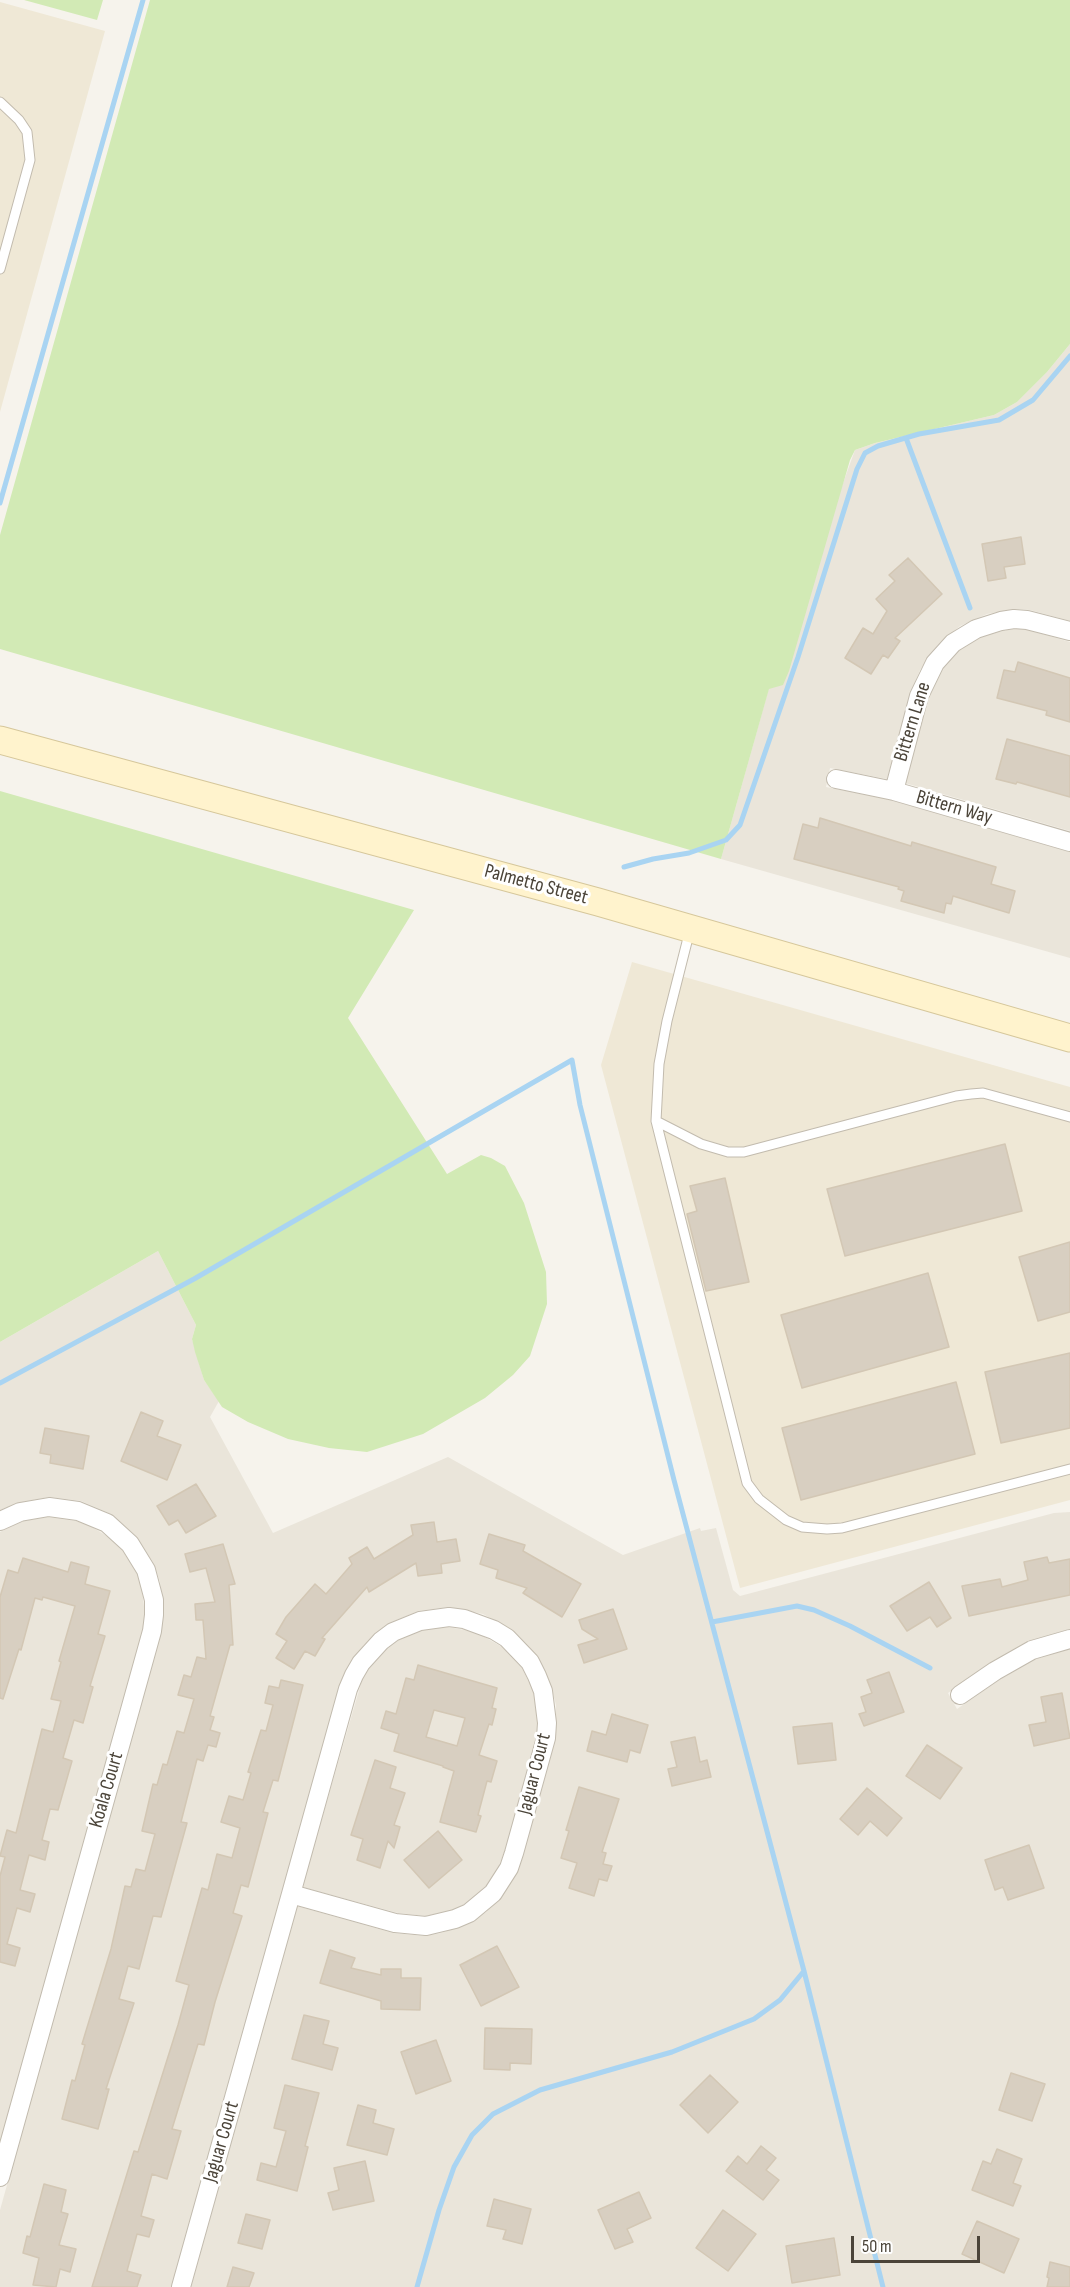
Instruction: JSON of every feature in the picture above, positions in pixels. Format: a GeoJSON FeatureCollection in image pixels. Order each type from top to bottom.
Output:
{"type":"FeatureCollection","features":[{"type":"Feature","properties":{"kind":"main road","name":"Palmetto Street"},"geometry":{"type":"LineString","coordinates":[[0,740],[690,929],[1070,1038]]}},
{"type":"Feature","properties":{"kind":"street","name":"Bittern Lane"},"geometry":{"type":"LineString","coordinates":[[894,791],[919,696],[935,663],[953,643],[982,626],[1014,619],[1028,620],[1070,632]]}},
{"type":"Feature","properties":{"kind":"street","name":"Bittern Way"},"geometry":{"type":"LineString","coordinates":[[836,779],[894,791],[1070,842]]}},
{"type":"Feature","properties":{"kind":"street","name":"Koala Court"},"geometry":{"type":"LineString","coordinates":[[0,1521],[21,1512],[49,1507],[78,1511],[106,1523],[130,1544],[146,1570],[154,1600],[154,1616],[152,1631],[0,2176]]}},
{"type":"Feature","properties":{"kind":"street","name":"Jaguar Court"},"geometry":{"type":"LineString","coordinates":[[181,2287],[348,1689],[354,1676],[370,1651],[393,1632],[434,1618],[464,1619],[479,1623],[507,1638],[530,1662],[537,1676],[543,1691],[547,1723],[546,1738],[514,1853],[509,1868],[493,1893],[469,1913],[426,1926],[395,1923],[291,1894]]}},
{"type":"Feature","properties":{"kind":"street"},"geometry":{"type":"LineString","coordinates":[[960,1695],[995,1671],[1032,1650],[1070,1639]]}},
{"type":"Feature","properties":{"kind":"lane"},"geometry":{"type":"LineString","coordinates":[[0,102],[19,120],[27,132],[30,160],[3,246],[0,269]]}},
{"type":"Feature","properties":{"kind":"lane"},"geometry":{"type":"LineString","coordinates":[[690,929],[667,1021],[659,1064],[656,1121],[747,1483],[765,1505],[786,1520],[816,1530],[842,1528],[1070,1469]]}},
{"type":"Feature","properties":{"kind":"lane"},"geometry":{"type":"LineString","coordinates":[[656,1121],[701,1144],[728,1152],[744,1152],[971,1094],[983,1093],[1070,1117]]}},
{"type":"Feature","properties":{"kind":"shaded area"},"geometry":{"type":"Polygon","coordinates":[[[0,2],[105,31],[0,412],[0,2]]]}},
{"type":"Feature","properties":{"kind":"shaded area"},"geometry":{"type":"Polygon","coordinates":[[[1070,344],[1070,621],[1030,610],[1015,609],[987,614],[960,626],[938,645],[920,670],[910,694],[887,779],[830,768],[826,787],[892,800],[1070,852],[1070,958],[721,859],[769,688],[855,450],[875,443],[994,415],[1017,402],[1047,372],[1070,344]]]}},
{"type":"Feature","properties":{"kind":"shaded area"},"geometry":{"type":"Polygon","coordinates":[[[1014,629],[1026,629],[1070,642],[1070,831],[905,783],[927,699],[942,668],[958,651],[978,638],[1014,629]]]}},
{"type":"Feature","properties":{"kind":"shaded area"},"geometry":{"type":"Polygon","coordinates":[[[632,962],[1070,1087],[1070,1500],[740,1588],[601,1065],[632,962]]]}},
{"type":"Feature","properties":{"kind":"shaded area"},"geometry":{"type":"Polygon","coordinates":[[[158,1251],[196,1325],[192,1339],[204,1380],[219,1401],[210,1417],[273,1533],[448,1457],[623,1555],[700,1528],[701,1531],[716,1528],[733,1590],[740,1596],[1054,1513],[1070,1512],[1070,1629],[1028,1642],[990,1663],[948,1693],[957,1709],[1035,1659],[1070,1649],[1070,2287],[191,2287],[297,1906],[393,1933],[425,1936],[472,1922],[499,1899],[517,1871],[554,1741],[556,1705],[551,1686],[537,1656],[513,1631],[483,1614],[449,1607],[418,1611],[390,1623],[364,1645],[346,1672],[172,2287],[0,2287],[0,2210],[161,1633],[163,1615],[160,1582],[154,1564],[136,1536],[111,1514],[81,1501],[49,1497],[18,1503],[0,1510],[0,1342],[158,1251]]]}},
{"type":"Feature","properties":{"kind":"shaded area"},"geometry":{"type":"Polygon","coordinates":[[[48,1517],[89,1525],[113,1540],[138,1575],[145,1616],[0,2143],[0,1532],[22,1521],[48,1517]]]}},
{"type":"Feature","properties":{"kind":"shaded area"},"geometry":{"type":"Polygon","coordinates":[[[448,1627],[476,1632],[502,1647],[522,1668],[535,1695],[537,1737],[505,1850],[495,1876],[477,1896],[465,1904],[453,1910],[426,1916],[398,1913],[302,1887],[362,1680],[368,1668],[397,1641],[421,1630],[448,1627]]]}},
{"type":"Feature","properties":{"kind":"green space"},"geometry":{"type":"Polygon","coordinates":[[[24,0],[103,0],[97,20],[24,0]]]}},
{"type":"Feature","properties":{"kind":"green space"},"geometry":{"type":"Polygon","coordinates":[[[150,0],[1070,0],[1070,344],[1047,372],[1017,402],[994,415],[875,443],[855,450],[850,460],[789,671],[783,685],[769,689],[721,859],[0,649],[0,535],[150,0]]]}},
{"type":"Feature","properties":{"kind":"green space"},"geometry":{"type":"Polygon","coordinates":[[[0,791],[414,910],[348,1018],[447,1174],[481,1155],[491,1158],[505,1166],[524,1203],[546,1272],[547,1304],[530,1356],[513,1375],[485,1398],[423,1434],[367,1452],[329,1448],[288,1439],[248,1422],[222,1407],[204,1380],[195,1352],[192,1339],[196,1325],[158,1251],[0,1342],[0,791]]]}},
{"type":"Feature","properties":{"kind":"building"},"geometry":{"type":"Polygon","coordinates":[[[1021,537],[1025,564],[1004,567],[1006,578],[988,581],[982,544],[1021,537]]]}},
{"type":"Feature","properties":{"kind":"building"},"geometry":{"type":"Polygon","coordinates":[[[908,558],[942,594],[895,638],[900,641],[888,658],[883,655],[871,674],[845,658],[863,628],[873,634],[887,611],[876,599],[895,581],[889,575],[908,558]]]}},
{"type":"Feature","properties":{"kind":"building"},"geometry":{"type":"Polygon","coordinates":[[[1018,662],[1070,678],[1070,722],[1046,715],[1047,711],[997,698],[1004,670],[1015,672],[1018,662]]]}},
{"type":"Feature","properties":{"kind":"building"},"geometry":{"type":"Polygon","coordinates":[[[1007,739],[1070,756],[1070,797],[1017,782],[1016,784],[996,779],[1007,739]]]}},
{"type":"Feature","properties":{"kind":"building"},"geometry":{"type":"Polygon","coordinates":[[[820,818],[911,846],[912,842],[996,867],[991,884],[1015,891],[1009,913],[953,896],[951,904],[946,903],[944,913],[901,901],[904,891],[898,889],[899,887],[794,859],[803,824],[818,828],[820,818]]]}},
{"type":"Feature","properties":{"kind":"building"},"geometry":{"type":"Polygon","coordinates":[[[1005,1144],[1022,1211],[845,1256],[827,1189],[1005,1144]]]}},
{"type":"Feature","properties":{"kind":"building"},"geometry":{"type":"Polygon","coordinates":[[[725,1178],[749,1282],[706,1291],[687,1214],[697,1211],[690,1186],[725,1178]]]}},
{"type":"Feature","properties":{"kind":"building"},"geometry":{"type":"Polygon","coordinates":[[[1070,1242],[1070,1312],[1038,1321],[1019,1257],[1070,1242]]]}},
{"type":"Feature","properties":{"kind":"building"},"geometry":{"type":"Polygon","coordinates":[[[928,1273],[949,1347],[802,1388],[781,1315],[928,1273]]]}},
{"type":"Feature","properties":{"kind":"building"},"geometry":{"type":"Polygon","coordinates":[[[1070,1353],[1070,1428],[1001,1443],[985,1372],[1070,1353]]]}},
{"type":"Feature","properties":{"kind":"building"},"geometry":{"type":"Polygon","coordinates":[[[956,1382],[975,1454],[801,1500],[782,1428],[956,1382]]]}},
{"type":"Feature","properties":{"kind":"building"},"geometry":{"type":"Polygon","coordinates":[[[141,1412],[163,1421],[157,1436],[181,1445],[167,1480],[121,1461],[141,1412]]]}},
{"type":"Feature","properties":{"kind":"building"},"geometry":{"type":"Polygon","coordinates":[[[45,1428],[89,1436],[83,1469],[50,1463],[51,1455],[40,1453],[45,1428]]]}},
{"type":"Feature","properties":{"kind":"building"},"geometry":{"type":"Polygon","coordinates":[[[196,1484],[216,1516],[186,1533],[178,1520],[169,1525],[157,1506],[196,1484]]]}},
{"type":"Feature","properties":{"kind":"building"},"geometry":{"type":"Polygon","coordinates":[[[434,1522],[437,1542],[456,1539],[460,1561],[441,1564],[442,1573],[418,1576],[416,1563],[369,1592],[367,1587],[322,1638],[325,1639],[315,1656],[305,1651],[294,1669],[276,1658],[287,1641],[276,1634],[286,1617],[315,1584],[326,1594],[352,1564],[349,1558],[367,1547],[374,1559],[413,1535],[411,1525],[434,1522]]]}},
{"type":"Feature","properties":{"kind":"building"},"geometry":{"type":"Polygon","coordinates":[[[489,1534],[525,1545],[523,1551],[581,1584],[562,1617],[523,1593],[527,1588],[496,1578],[498,1570],[480,1564],[489,1534]]]}},
{"type":"Feature","properties":{"kind":"building"},"geometry":{"type":"Polygon","coordinates":[[[223,1544],[235,1584],[229,1585],[233,1645],[230,1645],[210,1716],[214,1717],[210,1730],[220,1733],[216,1747],[208,1745],[203,1761],[197,1759],[181,1822],[187,1823],[161,1917],[153,1916],[139,1969],[128,1966],[119,1999],[134,2003],[106,2089],[109,2089],[98,2129],[62,2119],[72,2080],[75,2081],[85,2045],[82,2044],[111,1949],[125,1886],[131,1887],[136,1869],[145,1871],[155,1834],[142,1831],[153,1784],[157,1785],[163,1764],[167,1765],[177,1731],[184,1733],[194,1699],[178,1695],[184,1675],[191,1677],[197,1657],[206,1659],[203,1620],[196,1620],[195,1604],[215,1602],[206,1568],[190,1572],[185,1554],[223,1544]]]}},
{"type":"Feature","properties":{"kind":"building"},"geometry":{"type":"Polygon","coordinates":[[[1047,1557],[1049,1563],[1070,1559],[1070,1595],[969,1616],[962,1586],[1000,1579],[1002,1587],[1028,1580],[1024,1562],[1047,1557]]]}},
{"type":"Feature","properties":{"kind":"building"},"geometry":{"type":"Polygon","coordinates":[[[23,1558],[68,1572],[71,1562],[89,1567],[85,1584],[110,1591],[98,1634],[105,1636],[90,1686],[93,1687],[83,1723],[74,1720],[63,1758],[72,1761],[58,1810],[50,1809],[42,1840],[49,1842],[45,1860],[29,1855],[20,1890],[35,1894],[30,1912],[17,1908],[7,1944],[20,1948],[15,1966],[0,1962],[0,1876],[5,1857],[0,1856],[7,1830],[16,1833],[42,1729],[53,1732],[61,1701],[51,1699],[75,1606],[43,1597],[42,1600],[35,1598],[21,1650],[19,1649],[3,1699],[0,1698],[0,1597],[8,1570],[18,1573],[23,1558]]]}},
{"type":"Feature","properties":{"kind":"building"},"geometry":{"type":"Polygon","coordinates":[[[929,1582],[951,1618],[937,1627],[930,1617],[907,1631],[890,1606],[929,1582]]]}},
{"type":"Feature","properties":{"kind":"building"},"geometry":{"type":"Polygon","coordinates":[[[613,1609],[627,1649],[584,1663],[578,1645],[598,1639],[582,1629],[579,1620],[613,1609]]]}},
{"type":"Feature","properties":{"kind":"building"},"geometry":{"type":"Polygon","coordinates":[[[418,1665],[497,1688],[492,1708],[496,1709],[492,1725],[489,1724],[479,1755],[497,1761],[491,1782],[487,1781],[476,1832],[440,1822],[454,1771],[394,1751],[399,1734],[381,1728],[386,1711],[396,1714],[406,1678],[414,1680],[418,1665]],[[434,1710],[426,1737],[457,1746],[465,1718],[434,1710]]]}},
{"type":"Feature","properties":{"kind":"building"},"geometry":{"type":"Polygon","coordinates":[[[889,1672],[904,1712],[864,1726],[859,1714],[866,1712],[861,1697],[872,1693],[867,1680],[889,1672]]]}},
{"type":"Feature","properties":{"kind":"building"},"geometry":{"type":"Polygon","coordinates":[[[281,1680],[303,1685],[278,1781],[273,1780],[263,1812],[268,1813],[248,1887],[241,1885],[233,1913],[242,1916],[204,2045],[198,2044],[172,2129],[181,2131],[167,2179],[152,2174],[141,2216],[154,2220],[149,2237],[137,2234],[127,2271],[141,2275],[137,2287],[92,2287],[134,2151],[138,2152],[178,2025],[189,1985],[176,1981],[202,1888],[208,1890],[217,1854],[232,1858],[240,1828],[221,1822],[229,1796],[243,1800],[251,1773],[248,1772],[261,1730],[266,1731],[273,1705],[265,1703],[269,1686],[279,1688],[281,1680]]]}},
{"type":"Feature","properties":{"kind":"building"},"geometry":{"type":"Polygon","coordinates":[[[1062,1693],[1070,1738],[1034,1746],[1029,1725],[1046,1722],[1041,1697],[1062,1693]]]}},
{"type":"Feature","properties":{"kind":"building"},"geometry":{"type":"Polygon","coordinates":[[[612,1714],[648,1725],[640,1753],[630,1750],[627,1762],[587,1751],[592,1731],[606,1735],[612,1714]]]}},
{"type":"Feature","properties":{"kind":"building"},"geometry":{"type":"Polygon","coordinates":[[[832,1723],[836,1760],[798,1764],[793,1727],[832,1723]]]}},
{"type":"Feature","properties":{"kind":"building"},"geometry":{"type":"Polygon","coordinates":[[[695,1737],[700,1762],[707,1760],[711,1777],[672,1786],[668,1769],[677,1767],[671,1742],[695,1737]]]}},
{"type":"Feature","properties":{"kind":"building"},"geometry":{"type":"Polygon","coordinates":[[[927,1745],[962,1768],[940,1799],[906,1776],[927,1745]]]}},
{"type":"Feature","properties":{"kind":"building"},"geometry":{"type":"Polygon","coordinates":[[[375,1760],[396,1767],[390,1788],[405,1793],[394,1825],[400,1827],[394,1848],[388,1841],[380,1868],[357,1860],[363,1839],[351,1835],[375,1760]]]}},
{"type":"Feature","properties":{"kind":"building"},"geometry":{"type":"Polygon","coordinates":[[[579,1787],[619,1799],[602,1852],[606,1853],[603,1864],[612,1866],[607,1881],[599,1879],[594,1896],[569,1888],[577,1863],[561,1858],[569,1831],[566,1830],[579,1787]]]}},
{"type":"Feature","properties":{"kind":"building"},"geometry":{"type":"Polygon","coordinates":[[[867,1788],[902,1818],[887,1836],[870,1821],[858,1835],[840,1819],[867,1788]]]}},
{"type":"Feature","properties":{"kind":"building"},"geometry":{"type":"Polygon","coordinates":[[[438,1831],[462,1860],[429,1888],[404,1860],[438,1831]]]}},
{"type":"Feature","properties":{"kind":"building"},"geometry":{"type":"Polygon","coordinates":[[[1029,1845],[1044,1888],[1008,1900],[1003,1887],[995,1890],[985,1860],[1029,1845]]]}},
{"type":"Feature","properties":{"kind":"building"},"geometry":{"type":"Polygon","coordinates":[[[497,1946],[519,1987],[481,2006],[460,1965],[497,1946]]]}},
{"type":"Feature","properties":{"kind":"building"},"geometry":{"type":"Polygon","coordinates":[[[330,1950],[355,1958],[351,1968],[381,1975],[381,1969],[401,1969],[401,1978],[421,1978],[420,2010],[381,2009],[381,2001],[320,1983],[330,1950]]]}},
{"type":"Feature","properties":{"kind":"building"},"geometry":{"type":"Polygon","coordinates":[[[304,2015],[329,2021],[323,2044],[338,2048],[332,2070],[292,2059],[304,2015]]]}},
{"type":"Feature","properties":{"kind":"building"},"geometry":{"type":"Polygon","coordinates":[[[485,2028],[532,2029],[531,2064],[510,2063],[510,2070],[484,2069],[485,2028]]]}},
{"type":"Feature","properties":{"kind":"building"},"geometry":{"type":"Polygon","coordinates":[[[436,2040],[451,2081],[416,2094],[401,2052],[436,2040]]]}},
{"type":"Feature","properties":{"kind":"building"},"geometry":{"type":"Polygon","coordinates":[[[1011,2073],[1045,2084],[1032,2121],[999,2110],[1011,2073]]]}},
{"type":"Feature","properties":{"kind":"building"},"geometry":{"type":"Polygon","coordinates":[[[710,2075],[738,2102],[708,2133],[680,2105],[710,2075]]]}},
{"type":"Feature","properties":{"kind":"building"},"geometry":{"type":"Polygon","coordinates":[[[285,2085],[319,2093],[305,2146],[308,2147],[297,2191],[257,2180],[261,2163],[276,2167],[286,2131],[274,2128],[285,2085]]]}},
{"type":"Feature","properties":{"kind":"building"},"geometry":{"type":"Polygon","coordinates":[[[358,2105],[376,2110],[373,2123],[394,2129],[387,2155],[347,2145],[358,2105]]]}},
{"type":"Feature","properties":{"kind":"building"},"geometry":{"type":"Polygon","coordinates":[[[761,2146],[776,2158],[766,2170],[779,2180],[763,2200],[726,2171],[738,2156],[747,2164],[761,2146]]]}},
{"type":"Feature","properties":{"kind":"building"},"geometry":{"type":"Polygon","coordinates":[[[997,2149],[1022,2159],[1013,2183],[1021,2186],[1013,2206],[972,2190],[983,2161],[991,2164],[997,2149]]]}},
{"type":"Feature","properties":{"kind":"building"},"geometry":{"type":"Polygon","coordinates":[[[365,2161],[374,2201],[333,2210],[328,2193],[339,2190],[334,2168],[365,2161]]]}},
{"type":"Feature","properties":{"kind":"building"},"geometry":{"type":"Polygon","coordinates":[[[44,2184],[66,2190],[61,2212],[68,2214],[59,2245],[76,2249],[70,2272],[60,2269],[56,2287],[33,2285],[39,2258],[23,2253],[27,2236],[30,2237],[44,2184]]]}},
{"type":"Feature","properties":{"kind":"building"},"geometry":{"type":"Polygon","coordinates":[[[639,2192],[651,2218],[627,2229],[633,2242],[615,2249],[598,2210],[639,2192]]]}},
{"type":"Feature","properties":{"kind":"building"},"geometry":{"type":"Polygon","coordinates":[[[494,2199],[531,2209],[522,2244],[503,2239],[506,2230],[487,2226],[494,2199]]]}},
{"type":"Feature","properties":{"kind":"building"},"geometry":{"type":"Polygon","coordinates":[[[723,2210],[756,2234],[728,2271],[696,2248],[723,2210]]]}},
{"type":"Feature","properties":{"kind":"building"},"geometry":{"type":"Polygon","coordinates":[[[246,2214],[270,2220],[262,2249],[238,2243],[246,2214]]]}},
{"type":"Feature","properties":{"kind":"building"},"geometry":{"type":"Polygon","coordinates":[[[977,2221],[1019,2239],[1004,2273],[962,2254],[977,2221]]]}},
{"type":"Feature","properties":{"kind":"building"},"geometry":{"type":"Polygon","coordinates":[[[834,2238],[840,2275],[792,2283],[786,2246],[834,2238]]]}},
{"type":"Feature","properties":{"kind":"building"},"geometry":{"type":"Polygon","coordinates":[[[1050,2262],[1070,2267],[1070,2287],[1047,2287],[1050,2262]]]}},
{"type":"Feature","properties":{"kind":"building"},"geometry":{"type":"Polygon","coordinates":[[[233,2267],[254,2273],[249,2287],[227,2287],[233,2267]]]}},
{"type":"Feature","properties":{"kind":"waterway"},"geometry":{"type":"LineString","coordinates":[[0,503],[143,0]]}},
{"type":"Feature","properties":{"kind":"waterway"},"geometry":{"type":"LineString","coordinates":[[624,867],[689,853],[726,840],[740,825],[798,657],[857,469],[865,453],[878,446],[919,434],[999,420],[1033,400],[1070,356]]}},
{"type":"Feature","properties":{"kind":"waterway"},"geometry":{"type":"LineString","coordinates":[[906,438],[970,608]]}},
{"type":"Feature","properties":{"kind":"waterway"},"geometry":{"type":"LineString","coordinates":[[0,1383],[194,1279],[572,1060],[580,1105],[674,1480],[804,1971],[883,2287]]}},
{"type":"Feature","properties":{"kind":"waterway"},"geometry":{"type":"LineString","coordinates":[[712,1622],[797,1606],[814,1610],[850,1626],[930,1668]]}},
{"type":"Feature","properties":{"kind":"waterway"},"geometry":{"type":"LineString","coordinates":[[417,2287],[454,2167],[472,2135],[493,2114],[540,2090],[672,2052],[754,2019],[780,2000],[804,1971]]}}]}
